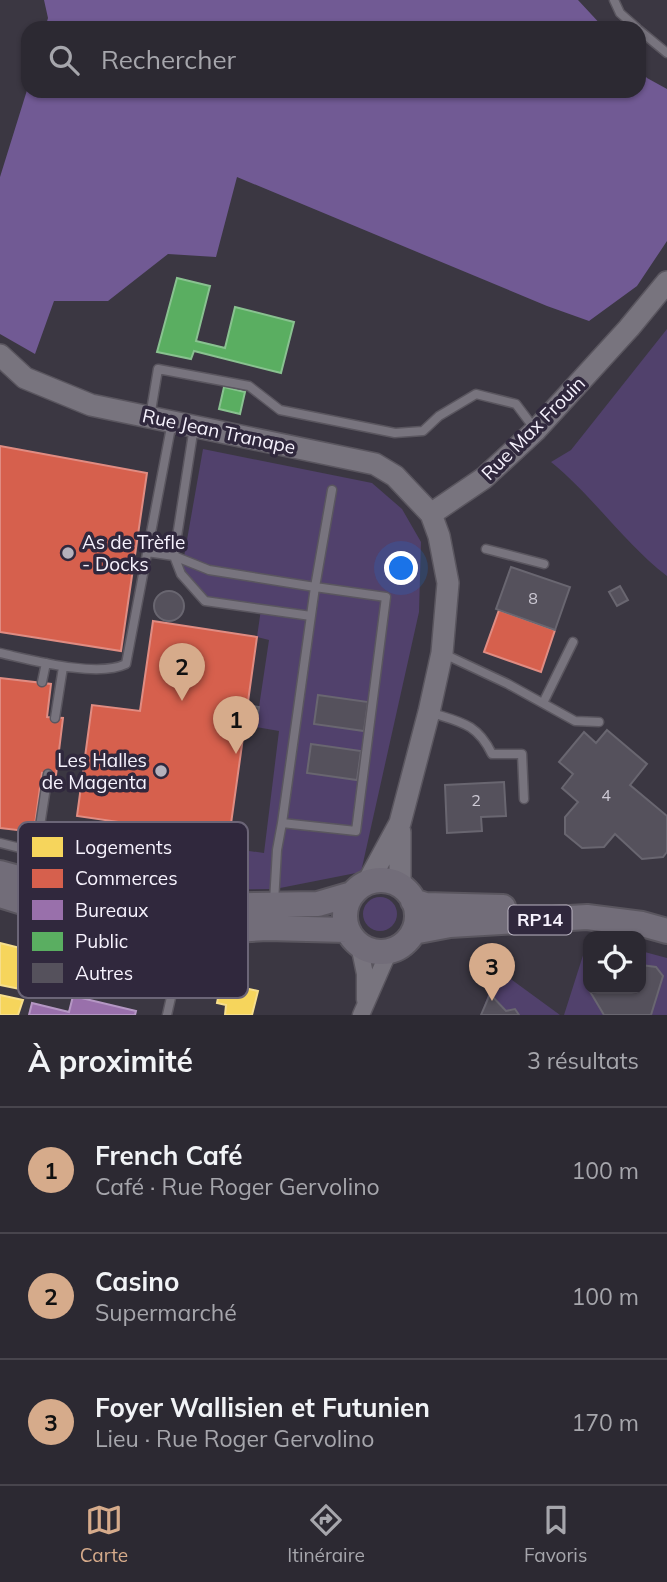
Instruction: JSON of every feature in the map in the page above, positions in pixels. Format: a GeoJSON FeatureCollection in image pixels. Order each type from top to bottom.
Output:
{"type":"FeatureCollection","features":[{"type":"Feature","properties":{"kind":"main road","name":"Rue Max Frouin"},"geometry":{"type":"LineString","coordinates":[[431,514],[484,478],[536,430],[667,282]]}},
{"type":"Feature","properties":{"kind":"main road","name":"Rue Jean Tranape"},"geometry":{"type":"LineString","coordinates":[[0,355],[25,378],[91,405],[375,464],[396,476],[431,514]]}},
{"type":"Feature","properties":{"kind":"main road"},"geometry":{"type":"LineString","coordinates":[[353,938],[345,911],[400,822],[442,653],[448,583],[439,536],[431,514]]}},
{"type":"Feature","properties":{"kind":"main road"},"geometry":{"type":"LineString","coordinates":[[248,929],[267,928],[353,938],[368,950],[389,951],[403,944],[413,932],[416,911],[407,893],[400,822]]}},
{"type":"Feature","properties":{"kind":"main road"},"geometry":{"type":"LineString","coordinates":[[0,873],[18,879]]}},
{"type":"Feature","properties":{"kind":"main road"},"geometry":{"type":"LineString","coordinates":[[248,905],[318,904],[360,888],[390,881],[407,893]]}},
{"type":"Feature","properties":{"kind":"main road","name":"RP14"},"geometry":{"type":"LineString","coordinates":[[407,893],[425,905],[606,908],[667,919]]}},
{"type":"Feature","properties":{"kind":"main road"},"geometry":{"type":"LineString","coordinates":[[0,895],[18,901]]}},
{"type":"Feature","properties":{"kind":"main road","name":"RP14"},"geometry":{"type":"LineString","coordinates":[[413,932],[450,925],[587,917],[642,924],[667,931]]}},
{"type":"Feature","properties":{"kind":"street"},"geometry":{"type":"LineString","coordinates":[[353,938],[365,974],[363,1009]]}},
{"type":"Feature","properties":{"kind":"street"},"geometry":{"type":"LineString","coordinates":[[363,1009],[389,951]]}},
{"type":"Feature","properties":{"kind":"lane"},"geometry":{"type":"LineString","coordinates":[[604,0],[629,21]]}},
{"type":"Feature","properties":{"kind":"lane"},"geometry":{"type":"LineString","coordinates":[[614,0],[620,13]]}},
{"type":"Feature","properties":{"kind":"lane"},"geometry":{"type":"LineString","coordinates":[[646,36],[667,53]]}},
{"type":"Feature","properties":{"kind":"lane"},"geometry":{"type":"LineString","coordinates":[[150,417],[158,369],[248,386],[280,410],[396,433],[423,431],[439,416],[476,394],[516,404],[536,430]]}},
{"type":"Feature","properties":{"kind":"lane"},"geometry":{"type":"LineString","coordinates":[[0,653],[63,667],[113,668],[126,664],[172,422]]}},
{"type":"Feature","properties":{"kind":"lane"},"geometry":{"type":"LineString","coordinates":[[193,433],[174,556],[181,574],[205,601],[311,616]]}},
{"type":"Feature","properties":{"kind":"lane"},"geometry":{"type":"LineString","coordinates":[[274,905],[277,850],[315,587],[332,490]]}},
{"type":"Feature","properties":{"kind":"lane"},"geometry":{"type":"LineString","coordinates":[[486,549],[544,564]]}},
{"type":"Feature","properties":{"kind":"lane"},"geometry":{"type":"LineString","coordinates":[[147,552],[174,556],[209,570],[386,597],[356,831],[282,823]]}},
{"type":"Feature","properties":{"kind":"lane"},"geometry":{"type":"LineString","coordinates":[[543,704],[573,642]]}},
{"type":"Feature","properties":{"kind":"lane"},"geometry":{"type":"LineString","coordinates":[[442,653],[575,721],[599,722]]}},
{"type":"Feature","properties":{"kind":"lane"},"geometry":{"type":"LineString","coordinates":[[42,682],[46,663]]}},
{"type":"Feature","properties":{"kind":"lane"},"geometry":{"type":"LineString","coordinates":[[55,718],[63,667]]}},
{"type":"Feature","properties":{"kind":"lane"},"geometry":{"type":"LineString","coordinates":[[429,712],[470,725],[484,738],[492,754],[522,754],[524,799]]}},
{"type":"Feature","properties":{"kind":"lane"},"geometry":{"type":"LineString","coordinates":[[41,822],[48,774]]}},
{"type":"Feature","properties":{"kind":"lane"},"geometry":{"type":"LineString","coordinates":[[0,843],[18,848]]}},
{"type":"Feature","properties":{"kind":"shaded area"},"geometry":{"type":"Polygon","coordinates":[[[44,0],[578,0],[598,21],[47,21],[44,0]]]}},
{"type":"Feature","properties":{"kind":"shaded area"},"geometry":{"type":"Polygon","coordinates":[[[646,77],[667,89],[667,241],[637,286],[589,321],[237,177],[216,257],[168,254],[108,301],[54,301],[35,354],[0,334],[0,177],[25,98],[646,98],[646,77]]]}},
{"type":"Feature","properties":{"kind":"shaded area"},"geometry":{"type":"Polygon","coordinates":[[[667,329],[667,576],[551,462],[571,450],[667,329]]]}},
{"type":"Feature","properties":{"kind":"shaded area"},"geometry":{"type":"Polygon","coordinates":[[[203,449],[372,483],[402,509],[421,542],[419,612],[361,872],[275,889],[248,889],[248,851],[264,853],[279,731],[256,727],[269,640],[257,637],[261,609],[205,601],[181,574],[203,449]]]}},
{"type":"Feature","properties":{"kind":"shaded area"},"geometry":{"type":"Polygon","coordinates":[[[380,897],[392,902],[397,914],[392,926],[380,931],[368,926],[363,914],[368,902],[380,897]]]}},
{"type":"Feature","properties":{"kind":"shaded area"},"geometry":{"type":"Polygon","coordinates":[[[646,952],[667,958],[667,1015],[564,1015],[583,955],[583,994],[646,994],[646,952]]]}},
{"type":"Feature","properties":{"kind":"shaded area"},"geometry":{"type":"Polygon","coordinates":[[[497,969],[560,1015],[481,1015],[497,969]]]}},
{"type":"Feature","properties":{"kind":"building: Logements"},"geometry":{"type":"Polygon","coordinates":[[[0,943],[18,948],[18,989],[0,985],[0,943]]]}},
{"type":"Feature","properties":{"kind":"building: Logements"},"geometry":{"type":"Polygon","coordinates":[[[248,989],[258,991],[252,1015],[225,1015],[226,1005],[217,1003],[218,998],[248,998],[248,989]]]}},
{"type":"Feature","properties":{"kind":"building: Logements"},"geometry":{"type":"Polygon","coordinates":[[[0,995],[23,1000],[18,1015],[0,1015],[0,995]]]}},
{"type":"Feature","properties":{"kind":"building: Commerces","name":"As de Trèfle - Docks"},"geometry":{"type":"Polygon","coordinates":[[[0,446],[147,473],[121,651],[0,632],[0,446]]]}},
{"type":"Feature","properties":{"kind":"building: Commerces"},"geometry":{"type":"Polygon","coordinates":[[[499,610],[555,630],[541,672],[484,652],[499,610]]]}},
{"type":"Feature","properties":{"kind":"building: Commerces","name":"Les Halles de Magenta"},"geometry":{"type":"Polygon","coordinates":[[[153,621],[257,637],[231,822],[118,822],[77,816],[92,705],[140,711],[153,621]]]}},
{"type":"Feature","properties":{"kind":"building: Commerces"},"geometry":{"type":"Polygon","coordinates":[[[0,678],[51,684],[47,717],[63,718],[56,775],[42,773],[35,822],[18,822],[18,830],[0,828],[0,678]]]}},
{"type":"Feature","properties":{"kind":"building: Bureaux"},"geometry":{"type":"Polygon","coordinates":[[[72,998],[136,1011],[135,1015],[29,1015],[32,1003],[69,1012],[72,998]]]}},
{"type":"Feature","properties":{"kind":"building: Public"},"geometry":{"type":"Polygon","coordinates":[[[177,278],[210,286],[196,341],[225,348],[235,307],[294,322],[281,373],[194,351],[191,359],[157,352],[177,278]]]}},
{"type":"Feature","properties":{"kind":"building: Public"},"geometry":{"type":"Polygon","coordinates":[[[224,387],[245,392],[240,414],[219,409],[224,387]]]}},
{"type":"Feature","properties":{"kind":"building: Autres"},"geometry":{"type":"Polygon","coordinates":[[[511,567],[570,587],[555,630],[496,609],[511,567]]]}},
{"type":"Feature","properties":{"kind":"building: Autres"},"geometry":{"type":"Polygon","coordinates":[[[620,586],[628,600],[617,606],[609,592],[620,586]]]}},
{"type":"Feature","properties":{"kind":"building: Autres"},"geometry":{"type":"Polygon","coordinates":[[[169,591],[175,592],[183,600],[183,612],[175,620],[169,621],[163,620],[155,612],[154,606],[155,600],[163,592],[169,591]]]}},
{"type":"Feature","properties":{"kind":"building: Autres"},"geometry":{"type":"Polygon","coordinates":[[[318,695],[368,702],[364,731],[314,724],[318,695]]]}},
{"type":"Feature","properties":{"kind":"building: Autres"},"geometry":{"type":"Polygon","coordinates":[[[247,705],[259,707],[256,727],[244,726],[247,705]]]}},
{"type":"Feature","properties":{"kind":"building: Autres"},"geometry":{"type":"Polygon","coordinates":[[[607,730],[647,764],[630,785],[667,816],[667,852],[663,857],[642,859],[615,834],[604,847],[582,848],[565,834],[565,817],[578,802],[562,788],[573,774],[559,762],[584,732],[596,743],[607,730]]]}},
{"type":"Feature","properties":{"kind":"building: Autres"},"geometry":{"type":"Polygon","coordinates":[[[311,744],[361,751],[357,780],[307,773],[311,744]]]}},
{"type":"Feature","properties":{"kind":"building: Autres"},"geometry":{"type":"Polygon","coordinates":[[[504,782],[506,816],[481,817],[482,831],[447,833],[445,785],[504,782]]]}},
{"type":"Feature","properties":{"kind":"building: Autres"},"geometry":{"type":"Polygon","coordinates":[[[646,966],[656,967],[663,976],[651,1015],[604,1015],[592,994],[646,994],[646,966]]]}},
{"type":"Feature","properties":{"kind":"building: Autres"},"geometry":{"type":"Polygon","coordinates":[[[490,994],[506,1011],[515,1009],[519,1015],[481,1015],[490,994]]]}},
{"type":"Feature","properties":{"kind":"place","name":"As de Trèfle - Docks"},"geometry":{"type":"Point","coordinates":[68,553]}},
{"type":"Feature","properties":{"kind":"place","name":"Casino"},"geometry":{"type":"Point","coordinates":[182,701]}},
{"type":"Feature","properties":{"kind":"place","name":"French Café"},"geometry":{"type":"Point","coordinates":[236,754]}},
{"type":"Feature","properties":{"kind":"place","name":"Les Halles de Magenta"},"geometry":{"type":"Point","coordinates":[161,771]}},
{"type":"Feature","properties":{"kind":"place","name":"Foyer Wallisien et Futunien"},"geometry":{"type":"Point","coordinates":[492,1001]}}]}
